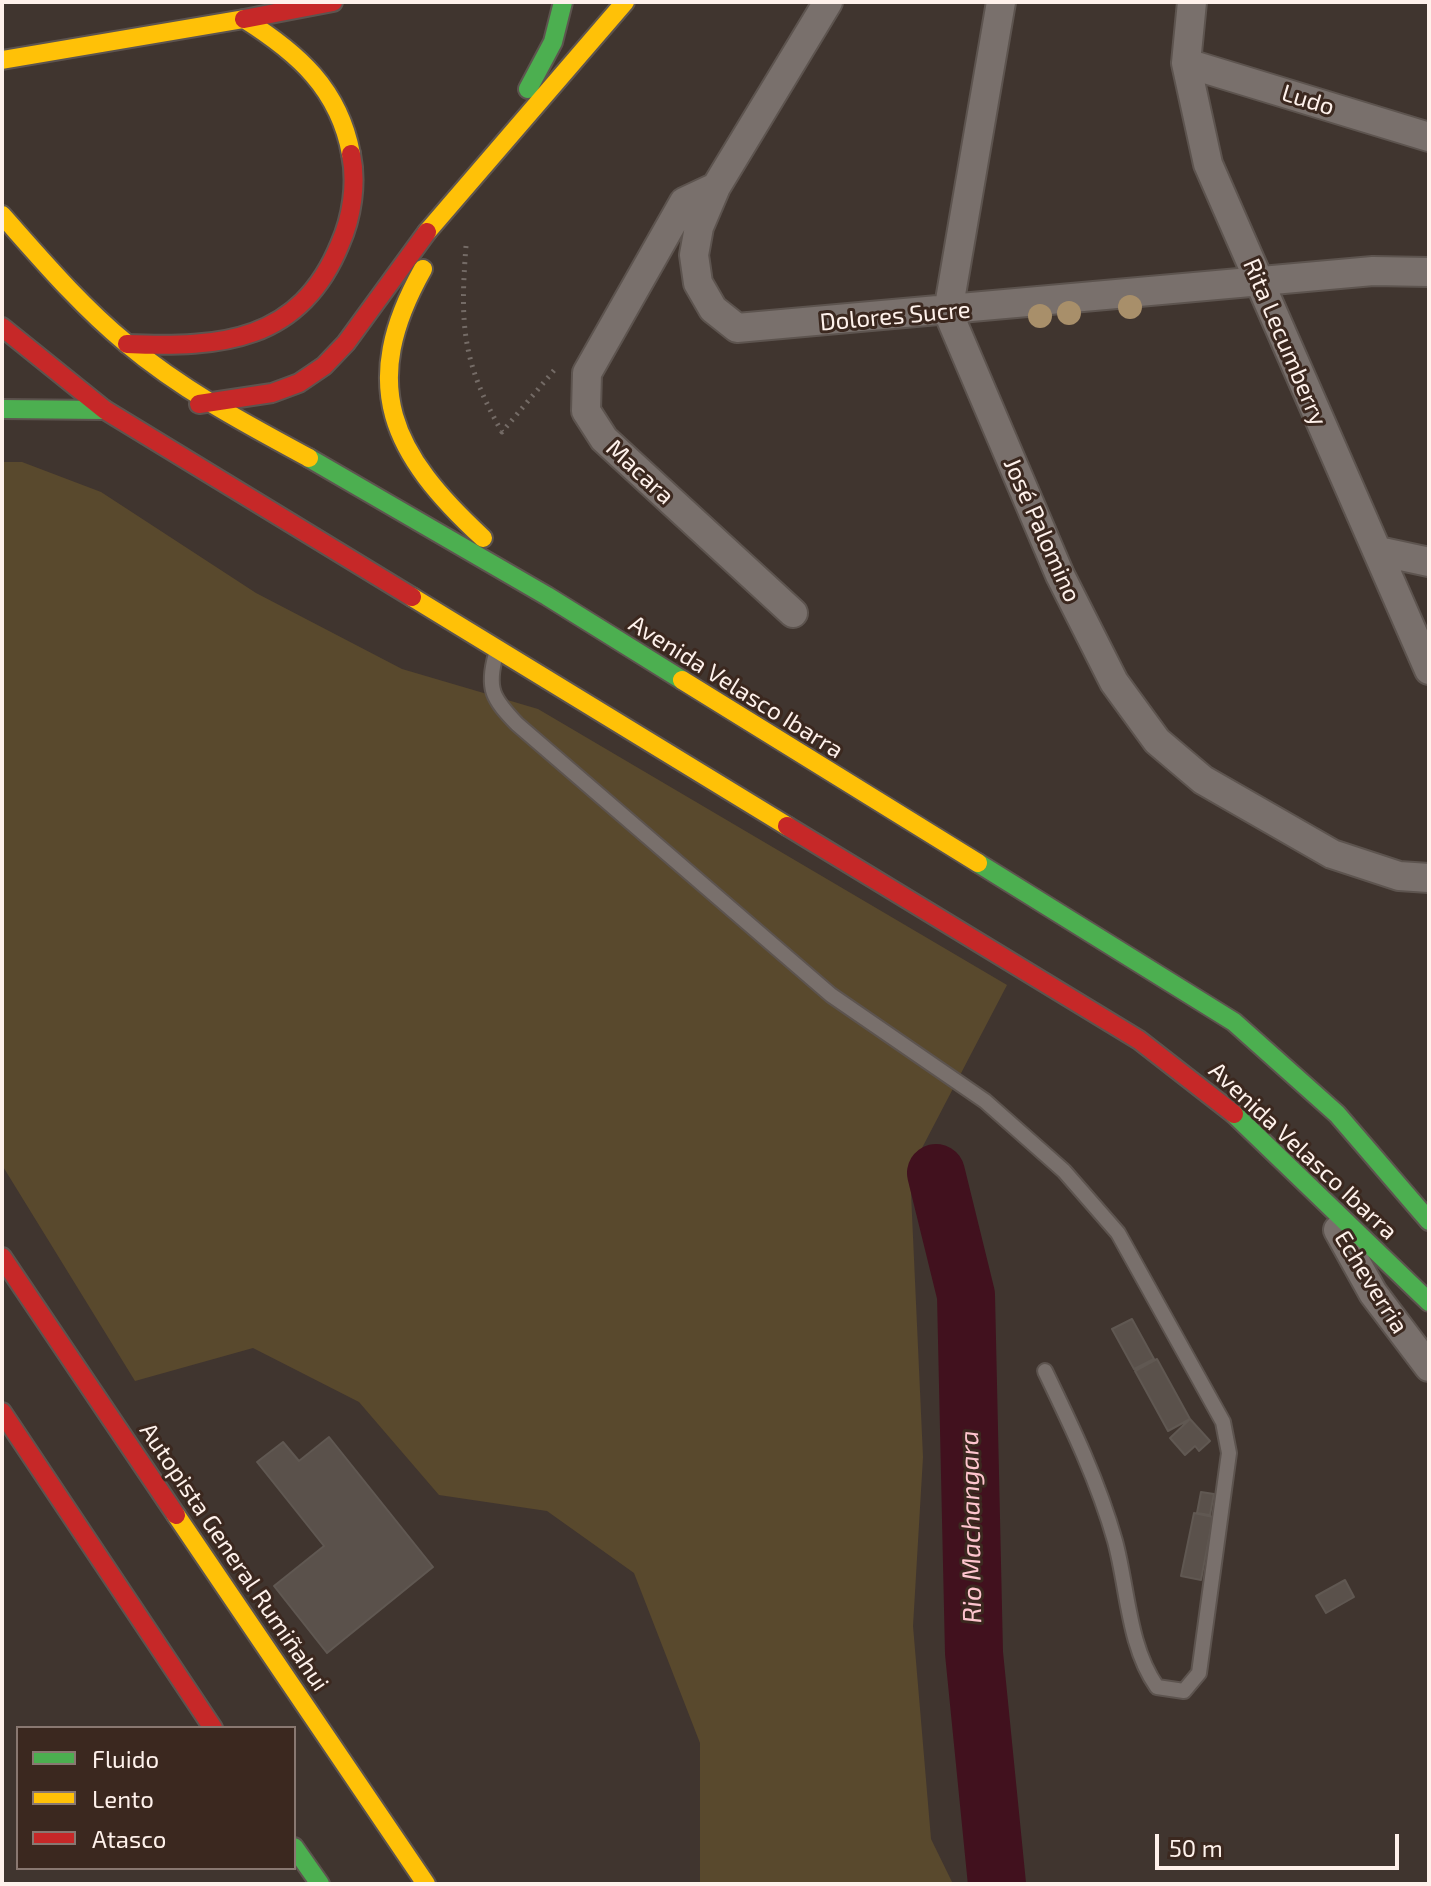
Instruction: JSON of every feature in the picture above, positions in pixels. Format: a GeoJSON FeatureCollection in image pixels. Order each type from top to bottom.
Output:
{"type":"FeatureCollection","features":[{"type":"Feature","properties":{"kind":"main road"},"geometry":{"type":"LineString","coordinates":[[5,59],[333,2]]}},
{"type":"Feature","properties":{"kind":"main road"},"geometry":{"type":"LineString","coordinates":[[547,596],[431,488],[408,455],[395,416],[389,374],[395,328],[418,277],[499,143],[553,42],[563,2]]}},
{"type":"Feature","properties":{"kind":"main road"},"geometry":{"type":"LineString","coordinates":[[179,405],[277,392],[310,376],[333,358],[351,339],[391,278],[499,143],[625,2]]}},
{"type":"Feature","properties":{"kind":"main road"},"geometry":{"type":"LineString","coordinates":[[127,344],[184,347],[226,343],[262,331],[291,312],[317,287],[335,260],[346,233],[354,192],[349,140],[334,101],[312,69],[283,44],[244,19]]}},
{"type":"Feature","properties":{"kind":"main road","name":"Avenida Velasco Ibarra"},"geometry":{"type":"LineString","coordinates":[[2,215],[71,293],[127,344],[208,403],[378,496],[547,596],[1234,1022],[1337,1114],[1429,1221]]}},
{"type":"Feature","properties":{"kind":"main road","name":"Avenida Velasco Ibarra"},"geometry":{"type":"LineString","coordinates":[[2,327],[105,410],[1139,1040],[1226,1106],[1429,1302]]}},
{"type":"Feature","properties":{"kind":"main road"},"geometry":{"type":"LineString","coordinates":[[2,409],[135,408]]}},
{"type":"Feature","properties":{"kind":"main road","name":"Autopista General Rumiñahui"},"geometry":{"type":"LineString","coordinates":[[2,1257],[426,1884]]}},
{"type":"Feature","properties":{"kind":"main road"},"geometry":{"type":"LineString","coordinates":[[2,1412],[212,1726]]}},
{"type":"Feature","properties":{"kind":"main road"},"geometry":{"type":"LineString","coordinates":[[296,1850],[320,1884]]}},
{"type":"Feature","properties":{"kind":"street","name":"Dolores Sucre"},"geometry":{"type":"LineString","coordinates":[[828,2],[716,187],[699,227],[694,255],[698,283],[713,309],[737,328],[948,312],[1373,271],[1429,272]]}},
{"type":"Feature","properties":{"kind":"street"},"geometry":{"type":"LineString","coordinates":[[948,312],[1001,2]]}},
{"type":"Feature","properties":{"kind":"street","name":"Rita Lecumberry"},"geometry":{"type":"LineString","coordinates":[[1192,2],[1186,63],[1208,164],[1429,670]]}},
{"type":"Feature","properties":{"kind":"street","name":"Ludo"},"geometry":{"type":"LineString","coordinates":[[1186,63],[1429,137]]}},
{"type":"Feature","properties":{"kind":"street","name":"Macara"},"geometry":{"type":"LineString","coordinates":[[716,187],[684,202],[587,373],[586,411],[604,439],[793,613]]}},
{"type":"Feature","properties":{"kind":"street","name":"José Palomino"},"geometry":{"type":"LineString","coordinates":[[948,312],[1060,575],[1114,682],[1157,741],[1203,780],[1332,854],[1399,876],[1429,878]]}},
{"type":"Feature","properties":{"kind":"street"},"geometry":{"type":"LineString","coordinates":[[1378,551],[1429,562]]}},
{"type":"Feature","properties":{"kind":"street","name":"Echeverria"},"geometry":{"type":"LineString","coordinates":[[1317,1195],[1373,1293],[1429,1367]]}},
{"type":"Feature","properties":{"kind":"lane"},"geometry":{"type":"LineString","coordinates":[[498,650],[490,674],[494,701],[517,724],[831,995],[985,1101],[1064,1171],[1118,1233],[1223,1422],[1229,1453],[1199,1673],[1184,1691],[1157,1687],[1143,1667],[1116,1545],[1095,1476],[1045,1371]]}},
{"type":"Feature","properties":{"kind":"path"},"geometry":{"type":"LineString","coordinates":[[472,231],[466,245],[462,306],[466,347],[480,393],[502,432],[565,357]]}},
{"type":"Feature","properties":{"kind":"shaded area"},"geometry":{"type":"Polygon","coordinates":[[[2,462],[22,462],[101,492],[256,593],[402,669],[538,709],[1007,985],[910,1171],[923,1457],[913,1626],[931,1839],[953,1884],[700,1884],[700,1743],[634,1573],[547,1511],[439,1495],[359,1402],[253,1348],[135,1381],[2,1165],[2,462]]]}},
{"type":"Feature","properties":{"kind":"building"},"geometry":{"type":"Polygon","coordinates":[[[1132,1319],[1154,1359],[1134,1369],[1112,1329],[1132,1319]]]}},
{"type":"Feature","properties":{"kind":"building"},"geometry":{"type":"Polygon","coordinates":[[[1157,1359],[1190,1419],[1168,1431],[1135,1371],[1157,1359]]]}},
{"type":"Feature","properties":{"kind":"building"},"geometry":{"type":"Polygon","coordinates":[[[1190,1419],[1210,1441],[1199,1451],[1195,1446],[1185,1455],[1170,1438],[1190,1419]]]}},
{"type":"Feature","properties":{"kind":"building"},"geometry":{"type":"Polygon","coordinates":[[[329,1437],[433,1567],[327,1653],[274,1586],[324,1546],[257,1462],[283,1442],[299,1461],[329,1437]]]}},
{"type":"Feature","properties":{"kind":"building"},"geometry":{"type":"Polygon","coordinates":[[[1201,1492],[1214,1494],[1210,1515],[1197,1513],[1201,1492]]]}},
{"type":"Feature","properties":{"kind":"building"},"geometry":{"type":"Polygon","coordinates":[[[1194,1513],[1213,1517],[1201,1580],[1181,1576],[1194,1513]]]}},
{"type":"Feature","properties":{"kind":"building"},"geometry":{"type":"Polygon","coordinates":[[[1345,1580],[1354,1597],[1326,1613],[1316,1596],[1345,1580]]]}},
{"type":"Feature","properties":{"kind":"waterway","name":"Rio Machangara"},"geometry":{"type":"LineString","coordinates":[[936,1173],[966,1295],[974,1653],[997,1884]]}},
{"type":"Feature","properties":{"kind":"traffic: fast"},"geometry":{"type":"LineString","coordinates":[[528,89],[553,42],[563,2]]}},
{"type":"Feature","properties":{"kind":"traffic: fast"},"geometry":{"type":"LineString","coordinates":[[2,409],[105,410]]}},
{"type":"Feature","properties":{"kind":"traffic: fast"},"geometry":{"type":"LineString","coordinates":[[309,458],[547,596],[682,680]]}},
{"type":"Feature","properties":{"kind":"traffic: fast"},"geometry":{"type":"LineString","coordinates":[[978,863],[1234,1022],[1337,1114],[1429,1221]]}},
{"type":"Feature","properties":{"kind":"traffic: fast"},"geometry":{"type":"LineString","coordinates":[[1234,1114],[1429,1302]]}},
{"type":"Feature","properties":{"kind":"traffic: fast"},"geometry":{"type":"LineString","coordinates":[[296,1850],[320,1884]]}},
{"type":"Feature","properties":{"kind":"traffic: slow"},"geometry":{"type":"LineString","coordinates":[[427,232],[625,2]]}},
{"type":"Feature","properties":{"kind":"traffic: slow"},"geometry":{"type":"LineString","coordinates":[[2,60],[244,19],[282,45],[313,75],[337,110],[351,154]]}},
{"type":"Feature","properties":{"kind":"traffic: slow"},"geometry":{"type":"LineString","coordinates":[[2,215],[77,298],[147,360],[215,405],[309,458]]}},
{"type":"Feature","properties":{"kind":"traffic: slow"},"geometry":{"type":"LineString","coordinates":[[423,269],[403,311],[392,349],[389,383],[394,416],[407,447],[426,477],[483,538]]}},
{"type":"Feature","properties":{"kind":"traffic: slow"},"geometry":{"type":"LineString","coordinates":[[412,597],[787,826]]}},
{"type":"Feature","properties":{"kind":"traffic: slow"},"geometry":{"type":"LineString","coordinates":[[682,680],[978,863]]}},
{"type":"Feature","properties":{"kind":"traffic: slow"},"geometry":{"type":"LineString","coordinates":[[176,1515],[426,1884]]}},
{"type":"Feature","properties":{"kind":"traffic: jam"},"geometry":{"type":"LineString","coordinates":[[244,19],[333,2]]}},
{"type":"Feature","properties":{"kind":"traffic: jam"},"geometry":{"type":"LineString","coordinates":[[127,344],[194,344],[225,340],[280,320],[303,302],[323,277],[344,234],[353,188],[351,154]]}},
{"type":"Feature","properties":{"kind":"traffic: jam"},"geometry":{"type":"LineString","coordinates":[[199,404],[272,393],[299,383],[324,366],[346,343],[427,232]]}},
{"type":"Feature","properties":{"kind":"traffic: jam"},"geometry":{"type":"LineString","coordinates":[[2,327],[105,410],[412,597]]}},
{"type":"Feature","properties":{"kind":"traffic: jam"},"geometry":{"type":"LineString","coordinates":[[787,826],[1139,1040],[1234,1114]]}},
{"type":"Feature","properties":{"kind":"traffic: jam"},"geometry":{"type":"LineString","coordinates":[[2,1257],[176,1515]]}},
{"type":"Feature","properties":{"kind":"traffic: jam"},"geometry":{"type":"LineString","coordinates":[[2,1412],[212,1726]]}}]}
